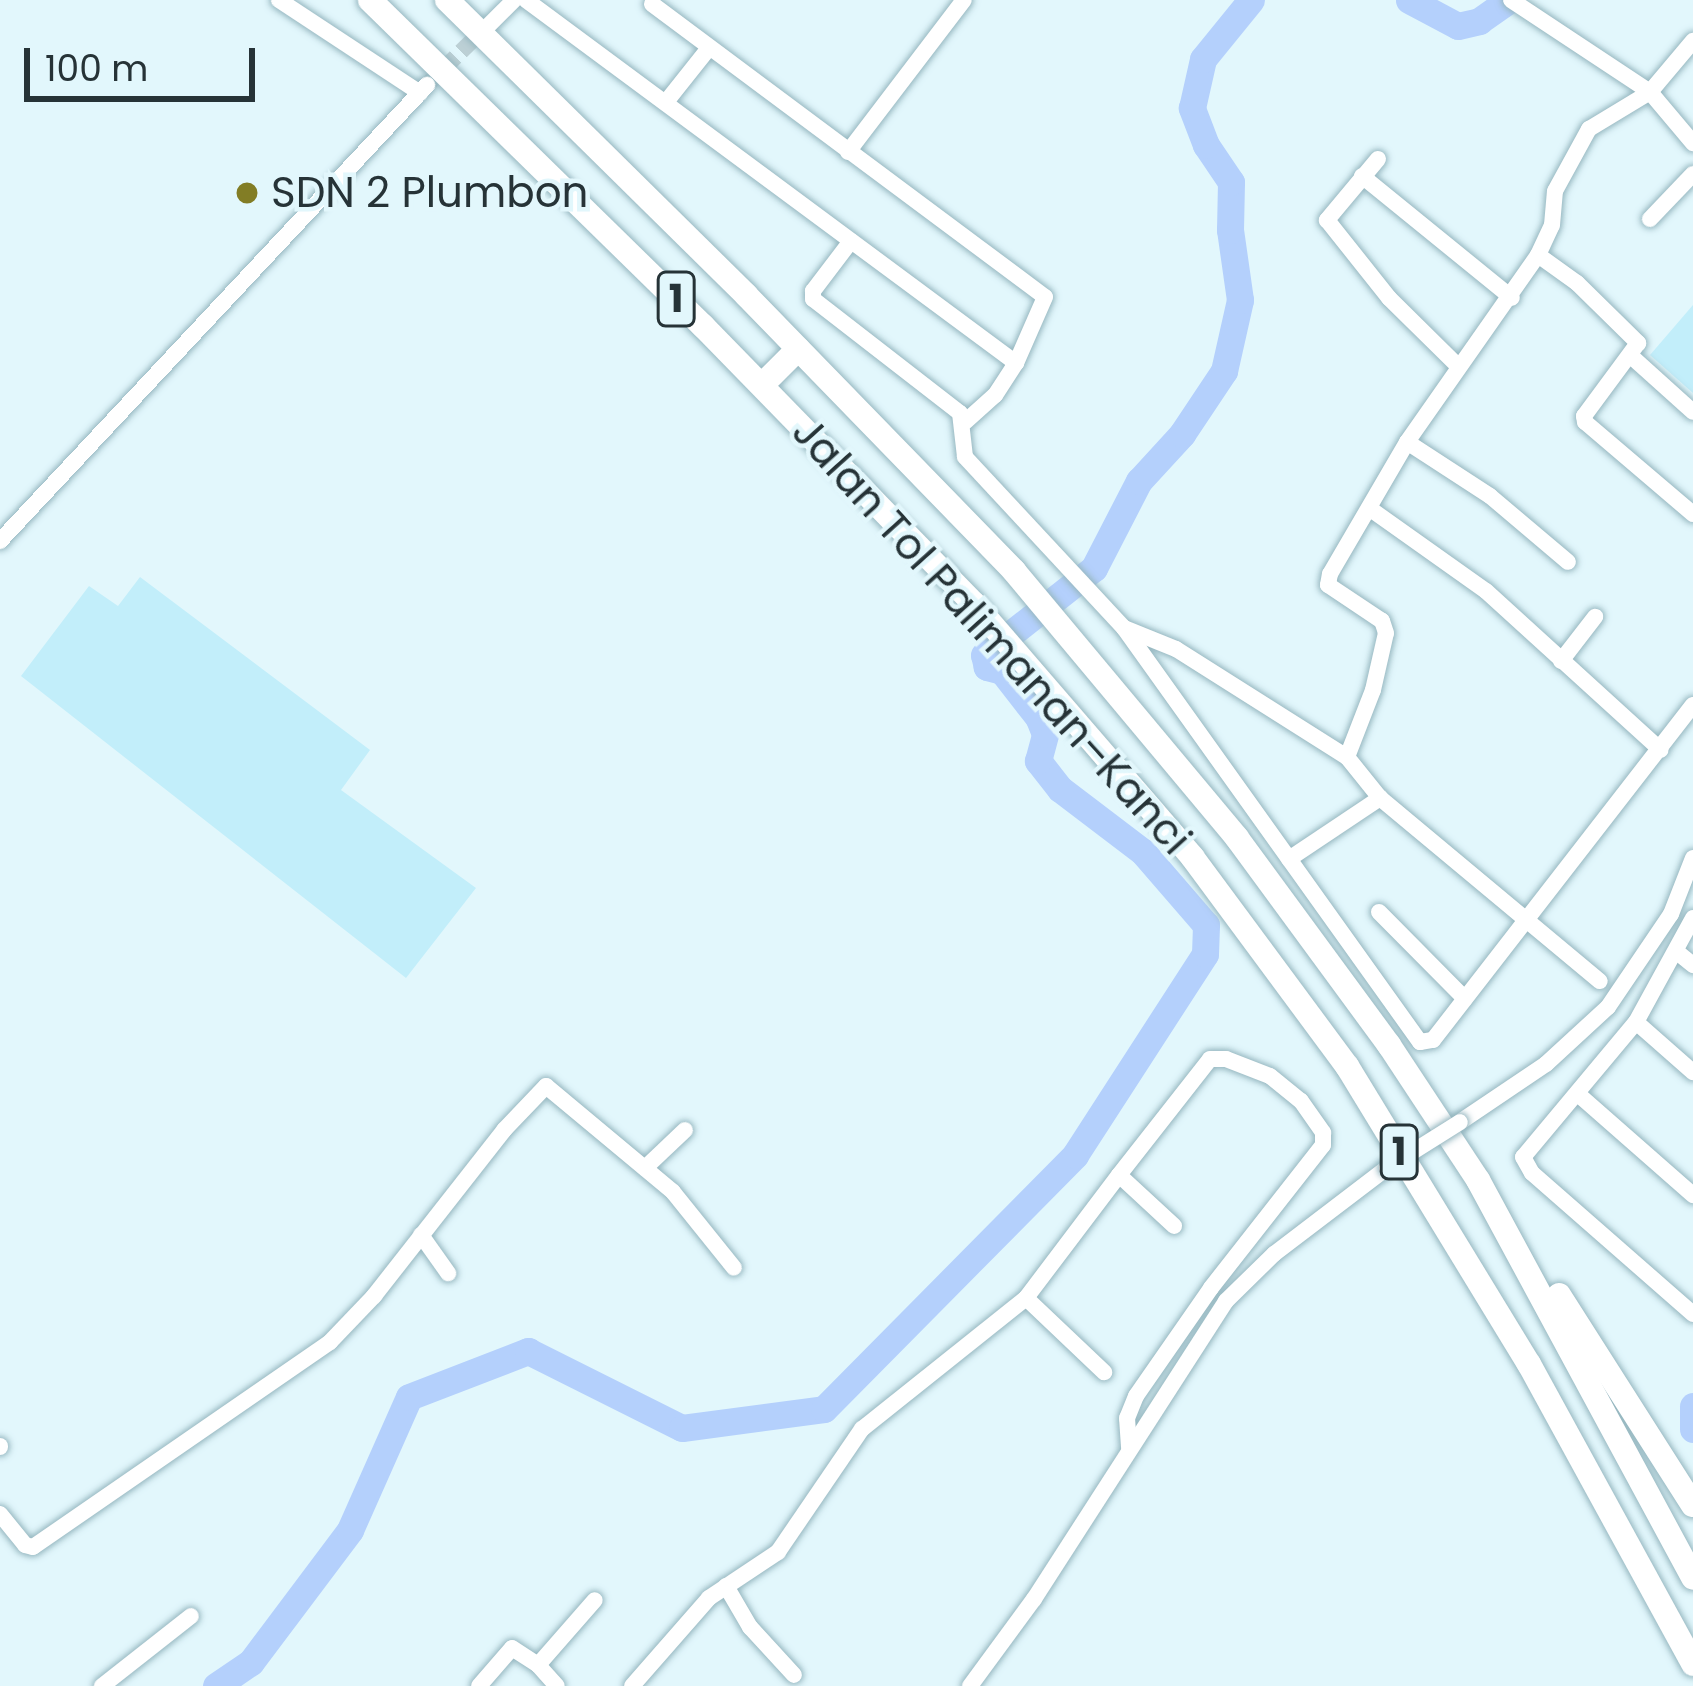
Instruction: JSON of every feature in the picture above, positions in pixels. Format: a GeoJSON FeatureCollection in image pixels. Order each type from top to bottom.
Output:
{"type":"FeatureCollection","features":[{"type":"Feature","properties":{"kind":"highway","name":"Jalan Tol Palimanan–Kanci"},"geometry":{"type":"LineString","coordinates":[[370,0],[762,385],[974,604],[1193,858],[1347,1066],[1529,1364],[1693,1664]]}},
{"type":"Feature","properties":{"kind":"highway","name":"Jalan Tol Palimanan–Kanci"},"geometry":{"type":"LineString","coordinates":[[447,0],[1014,571],[1237,838],[1389,1045],[1478,1180],[1693,1578]]}},
{"type":"Feature","properties":{"kind":"highway"},"geometry":{"type":"LineString","coordinates":[[762,385],[798,349]]}},
{"type":"Feature","properties":{"kind":"highway"},"geometry":{"type":"LineString","coordinates":[[1478,1180],[1623,1391],[1692,1505]]}},
{"type":"Feature","properties":{"kind":"street"},"geometry":{"type":"LineString","coordinates":[[0,541],[423,89],[279,0]]}},
{"type":"Feature","properties":{"kind":"street"},"geometry":{"type":"LineString","coordinates":[[489,25],[514,0]]}},
{"type":"Feature","properties":{"kind":"street"},"geometry":{"type":"LineString","coordinates":[[526,0],[1016,363]]}},
{"type":"Feature","properties":{"kind":"street"},"geometry":{"type":"LineString","coordinates":[[848,152],[964,0]]}},
{"type":"Feature","properties":{"kind":"street"},"geometry":{"type":"LineString","coordinates":[[1516,3],[1650,92],[1693,143]]}},
{"type":"Feature","properties":{"kind":"street"},"geometry":{"type":"LineString","coordinates":[[652,4],[1046,299],[995,395],[965,422]]}},
{"type":"Feature","properties":{"kind":"street"},"geometry":{"type":"LineString","coordinates":[[1347,757],[1373,690],[1386,633],[1382,621],[1327,582],[1406,442],[1538,255],[1550,232],[1558,184],[1589,129],[1650,92],[1693,41]]}},
{"type":"Feature","properties":{"kind":"street"},"geometry":{"type":"LineString","coordinates":[[667,102],[710,49]]}},
{"type":"Feature","properties":{"kind":"street"},"geometry":{"type":"LineString","coordinates":[[1378,159],[1329,213],[1328,222],[1389,298],[1458,366]]}},
{"type":"Feature","properties":{"kind":"street"},"geometry":{"type":"LineString","coordinates":[[1650,219],[1693,174]]}},
{"type":"Feature","properties":{"kind":"street"},"geometry":{"type":"LineString","coordinates":[[1362,176],[1512,298]]}},
{"type":"Feature","properties":{"kind":"street"},"geometry":{"type":"LineString","coordinates":[[851,241],[813,291],[813,299],[958,410],[965,422],[963,447],[969,462],[1104,602],[1416,1039],[1433,1040],[1693,705]]}},
{"type":"Feature","properties":{"kind":"street"},"geometry":{"type":"LineString","coordinates":[[1538,255],[1577,283],[1637,342],[1632,357],[1584,420],[1693,514]]}},
{"type":"Feature","properties":{"kind":"street"},"geometry":{"type":"LineString","coordinates":[[1632,357],[1693,412]]}},
{"type":"Feature","properties":{"kind":"street"},"geometry":{"type":"LineString","coordinates":[[1406,442],[1490,496],[1568,562]]}},
{"type":"Feature","properties":{"kind":"street"},"geometry":{"type":"LineString","coordinates":[[1369,508],[1453,565],[1661,750]]}},
{"type":"Feature","properties":{"kind":"street"},"geometry":{"type":"LineString","coordinates":[[1561,661],[1595,617]]}},
{"type":"Feature","properties":{"kind":"street"},"geometry":{"type":"LineString","coordinates":[[1124,628],[1176,649],[1347,757],[1380,797],[1600,981]]}},
{"type":"Feature","properties":{"kind":"street"},"geometry":{"type":"LineString","coordinates":[[1289,859],[1380,797]]}},
{"type":"Feature","properties":{"kind":"street"},"geometry":{"type":"LineString","coordinates":[[970,1686],[1226,1301],[1274,1254],[1387,1168],[1546,1064],[1608,1007],[1671,914],[1693,858]]}},
{"type":"Feature","properties":{"kind":"street"},"geometry":{"type":"LineString","coordinates":[[1379,912],[1465,999]]}},
{"type":"Feature","properties":{"kind":"street"},"geometry":{"type":"LineString","coordinates":[[1693,917],[1636,1022],[1579,1095],[1525,1150],[1525,1164],[1693,1314]]}},
{"type":"Feature","properties":{"kind":"street"},"geometry":{"type":"LineString","coordinates":[[1677,952],[1693,965]]}},
{"type":"Feature","properties":{"kind":"street"},"geometry":{"type":"LineString","coordinates":[[1636,1022],[1693,1072]]}},
{"type":"Feature","properties":{"kind":"street"},"geometry":{"type":"LineString","coordinates":[[632,1686],[709,1598],[778,1552],[862,1430],[1026,1298],[1210,1059],[1226,1059],[1270,1076],[1301,1101],[1323,1133],[1323,1145],[1211,1288],[1136,1396],[1126,1418],[1129,1450]]}},
{"type":"Feature","properties":{"kind":"street"},"geometry":{"type":"LineString","coordinates":[[0,1514],[25,1545],[33,1547],[330,1342],[504,1130],[546,1086],[645,1168],[708,1231],[734,1268]]}},
{"type":"Feature","properties":{"kind":"street"},"geometry":{"type":"LineString","coordinates":[[1579,1095],[1693,1195]]}},
{"type":"Feature","properties":{"kind":"street"},"geometry":{"type":"LineString","coordinates":[[645,1168],[685,1130]]}},
{"type":"Feature","properties":{"kind":"street"},"geometry":{"type":"LineString","coordinates":[[1118,1175],[1174,1226]]}},
{"type":"Feature","properties":{"kind":"street"},"geometry":{"type":"LineString","coordinates":[[421,1235],[448,1273]]}},
{"type":"Feature","properties":{"kind":"street"},"geometry":{"type":"LineString","coordinates":[[1026,1298],[1104,1372]]}},
{"type":"Feature","properties":{"kind":"street"},"geometry":{"type":"LineString","coordinates":[[726,1586],[750,1627],[794,1675]]}},
{"type":"Feature","properties":{"kind":"street"},"geometry":{"type":"LineString","coordinates":[[538,1665],[595,1600]]}},
{"type":"Feature","properties":{"kind":"street"},"geometry":{"type":"LineString","coordinates":[[102,1686],[190,1616]]}},
{"type":"Feature","properties":{"kind":"street"},"geometry":{"type":"LineString","coordinates":[[479,1686],[512,1648],[538,1665],[557,1686]]}},
{"type":"Feature","properties":{"kind":"shaded area"},"geometry":{"type":"Polygon","coordinates":[[[1693,305],[1693,393],[1650,355],[1693,305]]]}},
{"type":"Feature","properties":{"kind":"shaded area"},"geometry":{"type":"Polygon","coordinates":[[[140,577],[370,750],[341,790],[476,888],[406,978],[21,676],[89,586],[118,606],[140,577]]]}},
{"type":"Feature","properties":{"kind":"waterway"},"geometry":{"type":"LineString","coordinates":[[216,1686],[251,1662],[350,1530],[409,1397],[528,1351],[682,1428],[824,1409],[1075,1155],[1205,954],[1206,925],[1143,852],[1060,789],[1038,761],[1045,734],[1038,717],[1002,671],[987,667],[984,655],[1094,568],[1139,481],[1182,434],[1224,371],[1240,300],[1230,230],[1231,182],[1206,145],[1192,108],[1203,59],[1251,0]]}},
{"type":"Feature","properties":{"kind":"waterway"},"geometry":{"type":"LineString","coordinates":[[1409,0],[1458,26],[1479,21],[1509,0]]}},
{"type":"Feature","properties":{"kind":"waterway"},"geometry":{"type":"LineString","coordinates":[[1693,1406],[1693,1429]]}},
{"type":"Feature","properties":{"kind":"tunnel"},"geometry":{"type":"LineString","coordinates":[[427,85],[488,25]]}},
{"type":"Feature","properties":{"kind":"place","name":"SDN 2 Plumbon"},"geometry":{"type":"Point","coordinates":[247,193]}}]}
